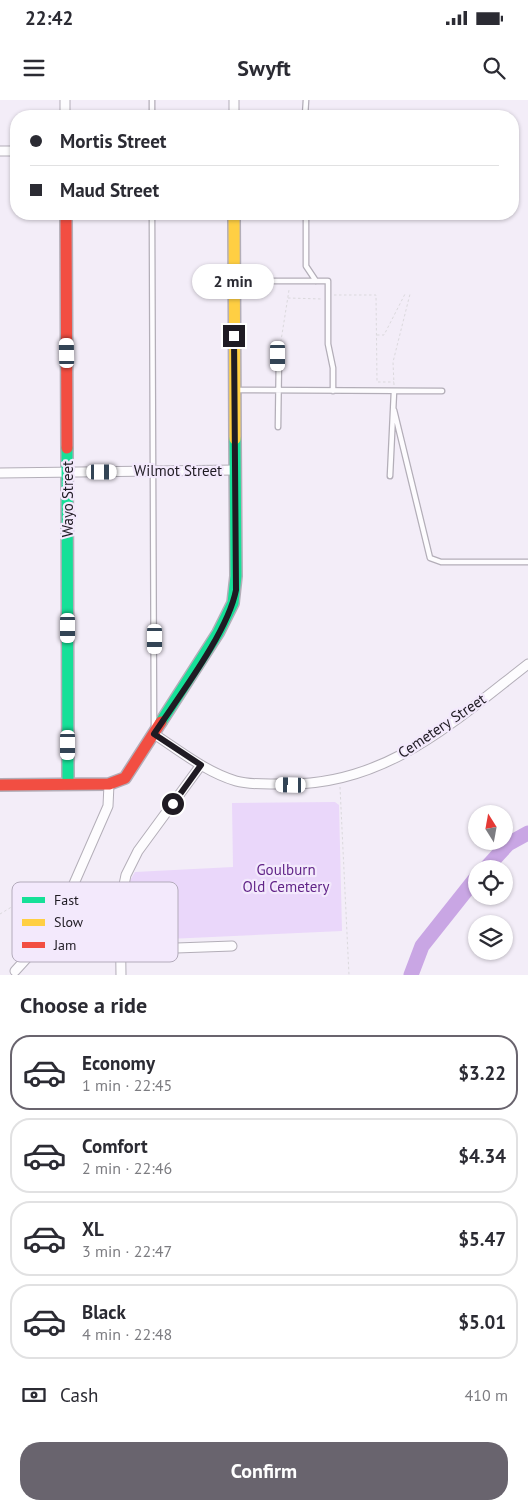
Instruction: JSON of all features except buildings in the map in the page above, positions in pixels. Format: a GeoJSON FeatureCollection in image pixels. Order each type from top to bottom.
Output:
{"type":"FeatureCollection","features":[{"type":"Feature","properties":{"kind":"street","name":"Wayo Street"},"geometry":{"type":"LineString","coordinates":[[66,220],[68,784]]}},
{"type":"Feature","properties":{"kind":"street"},"geometry":{"type":"LineString","coordinates":[[0,785],[109,784],[122,780],[131,772],[208,651],[233,603],[236,576],[234,220]]}},
{"type":"Feature","properties":{"kind":"street","name":"Wilmot Street"},"geometry":{"type":"LineString","coordinates":[[0,473],[235,470]]}},
{"type":"Feature","properties":{"kind":"street","name":"Cemetery Street"},"geometry":{"type":"LineString","coordinates":[[154,734],[201,765],[237,782],[320,783],[347,778],[392,760],[431,738],[528,664]]}},
{"type":"Feature","properties":{"kind":"street"},"geometry":{"type":"LineString","coordinates":[[125,882],[128,870],[138,851],[201,765]]}},
{"type":"Feature","properties":{"kind":"street"},"geometry":{"type":"LineString","coordinates":[[75,882],[108,806],[109,784]]}},
{"type":"Feature","properties":{"kind":"street"},"geometry":{"type":"LineString","coordinates":[[178,948],[232,946]]}},
{"type":"Feature","properties":{"kind":"street"},"geometry":{"type":"LineString","coordinates":[[15,971],[23,962]]}},
{"type":"Feature","properties":{"kind":"street"},"geometry":{"type":"LineString","coordinates":[[121,975],[122,962]]}},
{"type":"Feature","properties":{"kind":"lane"},"geometry":{"type":"LineString","coordinates":[[152,220],[155,471],[154,734]]}},
{"type":"Feature","properties":{"kind":"lane"},"geometry":{"type":"LineString","coordinates":[[306,220],[306,266],[316,281]]}},
{"type":"Feature","properties":{"kind":"lane"},"geometry":{"type":"LineString","coordinates":[[234,282],[328,281],[328,344],[333,368],[334,390]]}},
{"type":"Feature","properties":{"kind":"lane"},"geometry":{"type":"LineString","coordinates":[[278,356],[278,428]]}},
{"type":"Feature","properties":{"kind":"lane"},"geometry":{"type":"LineString","coordinates":[[234,390],[442,391]]}},
{"type":"Feature","properties":{"kind":"lane"},"geometry":{"type":"LineString","coordinates":[[394,390],[394,410],[430,558],[441,562],[528,562]]}},
{"type":"Feature","properties":{"kind":"lane"},"geometry":{"type":"LineString","coordinates":[[390,476],[392,413],[394,410]]}},
{"type":"Feature","properties":{"kind":"path"},"geometry":{"type":"LineString","coordinates":[[278,356],[289,290]]}},
{"type":"Feature","properties":{"kind":"path"},"geometry":{"type":"LineString","coordinates":[[377,335],[384,335],[405,294]]}},
{"type":"Feature","properties":{"kind":"path"},"geometry":{"type":"LineString","coordinates":[[333,295],[376,295],[377,382],[394,382],[393,362],[410,294]]}},
{"type":"Feature","properties":{"kind":"path"},"geometry":{"type":"LineString","coordinates":[[288,298],[323,299]]}},
{"type":"Feature","properties":{"kind":"path"},"geometry":{"type":"LineString","coordinates":[[340,787],[349,975]]}},
{"type":"Feature","properties":{"kind":"path"},"geometry":{"type":"LineString","coordinates":[[0,914],[12,906]]}},
{"type":"Feature","properties":{"kind":"green space","name":"Goulburn Old Cemetery"},"geometry":{"type":"Polygon","coordinates":[[[335,802],[339,805],[342,931],[178,939],[178,882],[129,882],[135,872],[233,867],[232,803],[335,802]]]}},
{"type":"Feature","properties":{"kind":"waterway"},"geometry":{"type":"LineString","coordinates":[[493,860],[508,844],[528,833]]}},
{"type":"Feature","properties":{"kind":"waterway"},"geometry":{"type":"LineString","coordinates":[[411,975],[422,946],[468,888]]}},
{"type":"Feature","properties":{"kind":"traffic: fast"},"geometry":{"type":"LineString","coordinates":[[161,722],[218,633],[233,603],[236,576],[235,439]]}},
{"type":"Feature","properties":{"kind":"traffic: fast"},"geometry":{"type":"LineString","coordinates":[[67,448],[68,784]]}},
{"type":"Feature","properties":{"kind":"traffic: slow"},"geometry":{"type":"LineString","coordinates":[[234,220],[235,439]]}},
{"type":"Feature","properties":{"kind":"traffic: jam"},"geometry":{"type":"LineString","coordinates":[[66,220],[67,448]]}},
{"type":"Feature","properties":{"kind":"traffic: jam"},"geometry":{"type":"LineString","coordinates":[[0,785],[109,784],[125,778],[161,722]]}},
{"type":"Feature","properties":{"kind":"route"},"geometry":{"type":"LineString","coordinates":[[173,804],[201,765],[154,734],[218,633],[233,603],[236,590],[234,336]]}}]}
